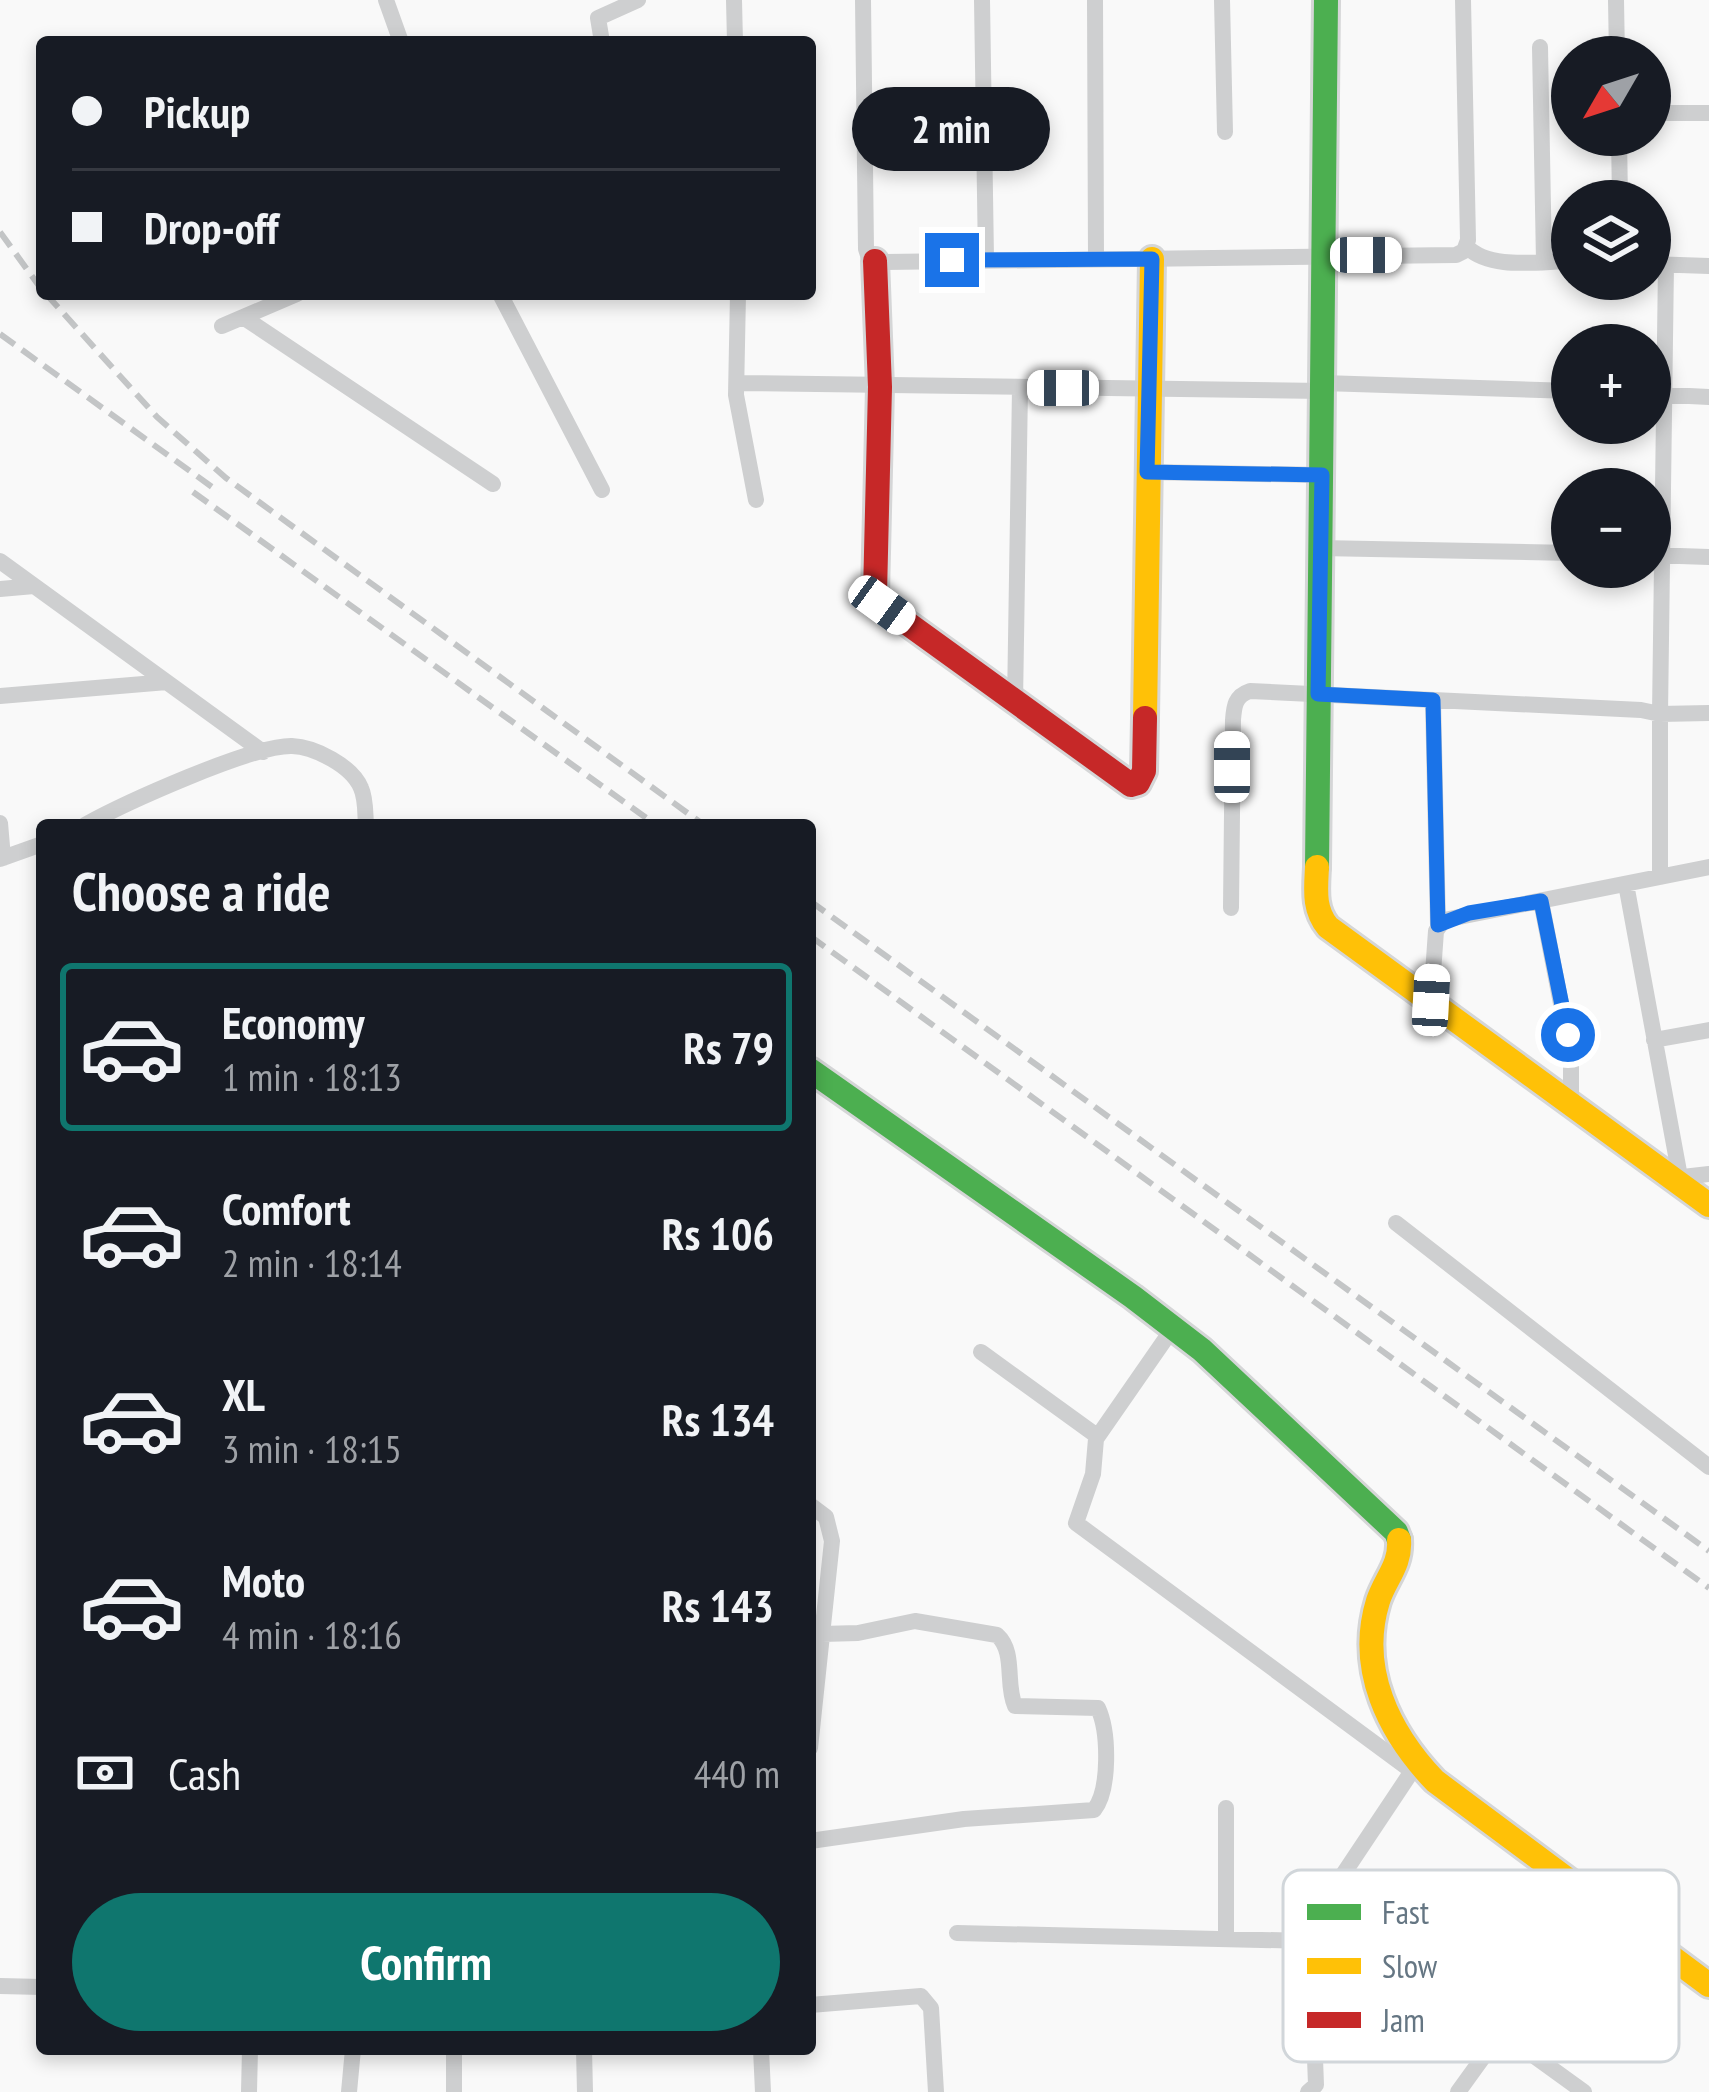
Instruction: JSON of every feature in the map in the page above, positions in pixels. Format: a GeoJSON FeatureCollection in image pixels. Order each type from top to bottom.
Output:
{"type":"FeatureCollection","features":[{"type":"Feature","properties":{"kind":"street"},"geometry":{"type":"LineString","coordinates":[[386,0],[399,36]]}},
{"type":"Feature","properties":{"kind":"street"},"geometry":{"type":"LineString","coordinates":[[601,36],[598,18],[638,0]]}},
{"type":"Feature","properties":{"kind":"street"},"geometry":{"type":"LineString","coordinates":[[734,0],[735,36]]}},
{"type":"Feature","properties":{"kind":"street"},"geometry":{"type":"LineString","coordinates":[[863,0],[866,249],[875,261],[1456,255],[1466,246]]}},
{"type":"Feature","properties":{"kind":"street"},"geometry":{"type":"LineString","coordinates":[[982,0],[986,259]]}},
{"type":"Feature","properties":{"kind":"street"},"geometry":{"type":"LineString","coordinates":[[1095,0],[1096,259]]}},
{"type":"Feature","properties":{"kind":"street"},"geometry":{"type":"LineString","coordinates":[[1222,0],[1225,132]]}},
{"type":"Feature","properties":{"kind":"street"},"geometry":{"type":"LineString","coordinates":[[1326,0],[1319,916],[1709,1205]]}},
{"type":"Feature","properties":{"kind":"street"},"geometry":{"type":"LineString","coordinates":[[1463,0],[1466,246],[1478,257],[1551,261]]}},
{"type":"Feature","properties":{"kind":"street"},"geometry":{"type":"LineString","coordinates":[[1616,0],[1617,36]]}},
{"type":"Feature","properties":{"kind":"street"},"geometry":{"type":"LineString","coordinates":[[1540,47],[1544,261]]}},
{"type":"Feature","properties":{"kind":"street"},"geometry":{"type":"LineString","coordinates":[[1671,112],[1709,113]]}},
{"type":"Feature","properties":{"kind":"street"},"geometry":{"type":"LineString","coordinates":[[875,261],[880,387],[875,593],[882,605],[1131,785],[1141,778],[1152,259]]}},
{"type":"Feature","properties":{"kind":"street"},"geometry":{"type":"LineString","coordinates":[[1671,265],[1709,266]]}},
{"type":"Feature","properties":{"kind":"street"},"geometry":{"type":"LineString","coordinates":[[222,326],[283,300]]}},
{"type":"Feature","properties":{"kind":"street"},"geometry":{"type":"LineString","coordinates":[[503,300],[602,490]]}},
{"type":"Feature","properties":{"kind":"street"},"geometry":{"type":"LineString","coordinates":[[738,300],[738,410],[756,500]]}},
{"type":"Feature","properties":{"kind":"street"},"geometry":{"type":"LineString","coordinates":[[243,317],[494,484]]}},
{"type":"Feature","properties":{"kind":"street"},"geometry":{"type":"LineString","coordinates":[[737,383],[1551,391]]}},
{"type":"Feature","properties":{"kind":"street"},"geometry":{"type":"LineString","coordinates":[[1015,703],[1021,388]]}},
{"type":"Feature","properties":{"kind":"street"},"geometry":{"type":"LineString","coordinates":[[1671,396],[1709,397]]}},
{"type":"Feature","properties":{"kind":"street"},"geometry":{"type":"LineString","coordinates":[[1147,472],[1322,475]]}},
{"type":"Feature","properties":{"kind":"street"},"geometry":{"type":"LineString","coordinates":[[1320,548],[1551,553]]}},
{"type":"Feature","properties":{"kind":"street"},"geometry":{"type":"LineString","coordinates":[[1671,556],[1709,557]]}},
{"type":"Feature","properties":{"kind":"street"},"geometry":{"type":"LineString","coordinates":[[0,561],[263,752]]}},
{"type":"Feature","properties":{"kind":"street"},"geometry":{"type":"LineString","coordinates":[[0,589],[34,586]]}},
{"type":"Feature","properties":{"kind":"street"},"geometry":{"type":"LineString","coordinates":[[1658,588],[1660,877]]}},
{"type":"Feature","properties":{"kind":"street"},"geometry":{"type":"LineString","coordinates":[[0,696],[166,682]]}},
{"type":"Feature","properties":{"kind":"street"},"geometry":{"type":"LineString","coordinates":[[1231,908],[1234,704],[1242,694],[1318,694],[1660,714],[1709,712]]}},
{"type":"Feature","properties":{"kind":"street"},"geometry":{"type":"LineString","coordinates":[[1431,1000],[1438,925],[1433,700]]}},
{"type":"Feature","properties":{"kind":"street"},"geometry":{"type":"LineString","coordinates":[[114,817],[263,752],[289,746],[343,768],[361,787],[365,819]]}},
{"type":"Feature","properties":{"kind":"street"},"geometry":{"type":"LineString","coordinates":[[0,823],[2,858],[36,846]]}},
{"type":"Feature","properties":{"kind":"street"},"geometry":{"type":"LineString","coordinates":[[1438,925],[1469,913],[1709,867]]}},
{"type":"Feature","properties":{"kind":"street"},"geometry":{"type":"LineString","coordinates":[[1626,884],[1676,1177]]}},
{"type":"Feature","properties":{"kind":"street"},"geometry":{"type":"LineString","coordinates":[[1541,901],[1571,1055],[1571,1103]]}},
{"type":"Feature","properties":{"kind":"street"},"geometry":{"type":"LineString","coordinates":[[1654,1040],[1709,1030]]}},
{"type":"Feature","properties":{"kind":"street"},"geometry":{"type":"LineString","coordinates":[[816,1074],[1173,1328],[1396,1532],[1402,1544],[1399,1559],[1378,1600],[1372,1634],[1375,1676],[1387,1722],[1414,1768]]}},
{"type":"Feature","properties":{"kind":"street"},"geometry":{"type":"LineString","coordinates":[[1676,1177],[1709,1174]]}},
{"type":"Feature","properties":{"kind":"street"},"geometry":{"type":"LineString","coordinates":[[1396,1223],[1709,1467]]}},
{"type":"Feature","properties":{"kind":"street"},"geometry":{"type":"LineString","coordinates":[[1173,1328],[1097,1436],[1093,1474],[1076,1523],[1553,1870]]}},
{"type":"Feature","properties":{"kind":"street"},"geometry":{"type":"LineString","coordinates":[[982,1352],[1097,1436]]}},
{"type":"Feature","properties":{"kind":"street"},"geometry":{"type":"LineString","coordinates":[[816,1510],[826,1517],[832,1541],[816,1691]]}},
{"type":"Feature","properties":{"kind":"street"},"geometry":{"type":"LineString","coordinates":[[816,1840],[964,1819],[1094,1810],[1101,1800],[1105,1744],[1098,1708],[1019,1707],[1012,1702],[1007,1648],[997,1635],[915,1621],[858,1633],[822,1634]]}},
{"type":"Feature","properties":{"kind":"street"},"geometry":{"type":"LineString","coordinates":[[1344,1870],[1414,1768]]}},
{"type":"Feature","properties":{"kind":"street"},"geometry":{"type":"LineString","coordinates":[[1226,1808],[1226,1939]]}},
{"type":"Feature","properties":{"kind":"street"},"geometry":{"type":"LineString","coordinates":[[957,1933],[1283,1940]]}},
{"type":"Feature","properties":{"kind":"street"},"geometry":{"type":"LineString","coordinates":[[1679,1963],[1709,1985]]}},
{"type":"Feature","properties":{"kind":"street"},"geometry":{"type":"LineString","coordinates":[[0,1986],[36,1987]]}},
{"type":"Feature","properties":{"kind":"street"},"geometry":{"type":"LineString","coordinates":[[816,2005],[921,1996],[931,2008],[936,2092]]}},
{"type":"Feature","properties":{"kind":"street"},"geometry":{"type":"LineString","coordinates":[[249,2092],[250,2055]]}},
{"type":"Feature","properties":{"kind":"street"},"geometry":{"type":"LineString","coordinates":[[349,2092],[352,2055]]}},
{"type":"Feature","properties":{"kind":"street"},"geometry":{"type":"LineString","coordinates":[[454,2055],[454,2092]]}},
{"type":"Feature","properties":{"kind":"street"},"geometry":{"type":"LineString","coordinates":[[584,2055],[586,2092]]}},
{"type":"Feature","properties":{"kind":"street"},"geometry":{"type":"LineString","coordinates":[[761,2055],[763,2092]]}},
{"type":"Feature","properties":{"kind":"street"},"geometry":{"type":"LineString","coordinates":[[1458,2092],[1480,2062]]}},
{"type":"Feature","properties":{"kind":"street"},"geometry":{"type":"LineString","coordinates":[[1543,2062],[1584,2092]]}},
{"type":"Feature","properties":{"kind":"railway"},"geometry":{"type":"LineString","coordinates":[[0,232],[36,282]]}},
{"type":"Feature","properties":{"kind":"railway"},"geometry":{"type":"LineString","coordinates":[[51,300],[157,417],[226,478],[696,819]]}},
{"type":"Feature","properties":{"kind":"railway"},"geometry":{"type":"LineString","coordinates":[[0,334],[219,492]]}},
{"type":"Feature","properties":{"kind":"railway"},"geometry":{"type":"LineString","coordinates":[[193,492],[648,819]]}},
{"type":"Feature","properties":{"kind":"railway"},"geometry":{"type":"LineString","coordinates":[[816,905],[1709,1551]]}},
{"type":"Feature","properties":{"kind":"railway"},"geometry":{"type":"LineString","coordinates":[[816,940],[1709,1588]]}},
{"type":"Feature","properties":{"kind":"traffic: fast"},"geometry":{"type":"LineString","coordinates":[[1317,867],[1326,0]]}},
{"type":"Feature","properties":{"kind":"traffic: fast"},"geometry":{"type":"LineString","coordinates":[[816,1074],[1202,1350],[1396,1532],[1399,1540]]}},
{"type":"Feature","properties":{"kind":"traffic: slow"},"geometry":{"type":"LineString","coordinates":[[1145,718],[1152,259]]}},
{"type":"Feature","properties":{"kind":"traffic: slow"},"geometry":{"type":"LineString","coordinates":[[1317,867],[1318,906],[1328,927],[1709,1205]]}},
{"type":"Feature","properties":{"kind":"traffic: slow"},"geometry":{"type":"LineString","coordinates":[[1399,1540],[1373,1626],[1375,1675],[1391,1721],[1435,1781],[1555,1870]]}},
{"type":"Feature","properties":{"kind":"traffic: slow"},"geometry":{"type":"LineString","coordinates":[[1679,1963],[1709,1985]]}},
{"type":"Feature","properties":{"kind":"traffic: jam"},"geometry":{"type":"LineString","coordinates":[[875,261],[880,387],[875,594],[882,605],[1131,785],[1138,783],[1144,771],[1145,718]]}},
{"type":"Feature","properties":{"kind":"route"},"geometry":{"type":"LineString","coordinates":[[952,260],[1152,259],[1147,472],[1322,475],[1318,694],[1433,700],[1438,925],[1469,913],[1541,901],[1568,1035]]}}]}
